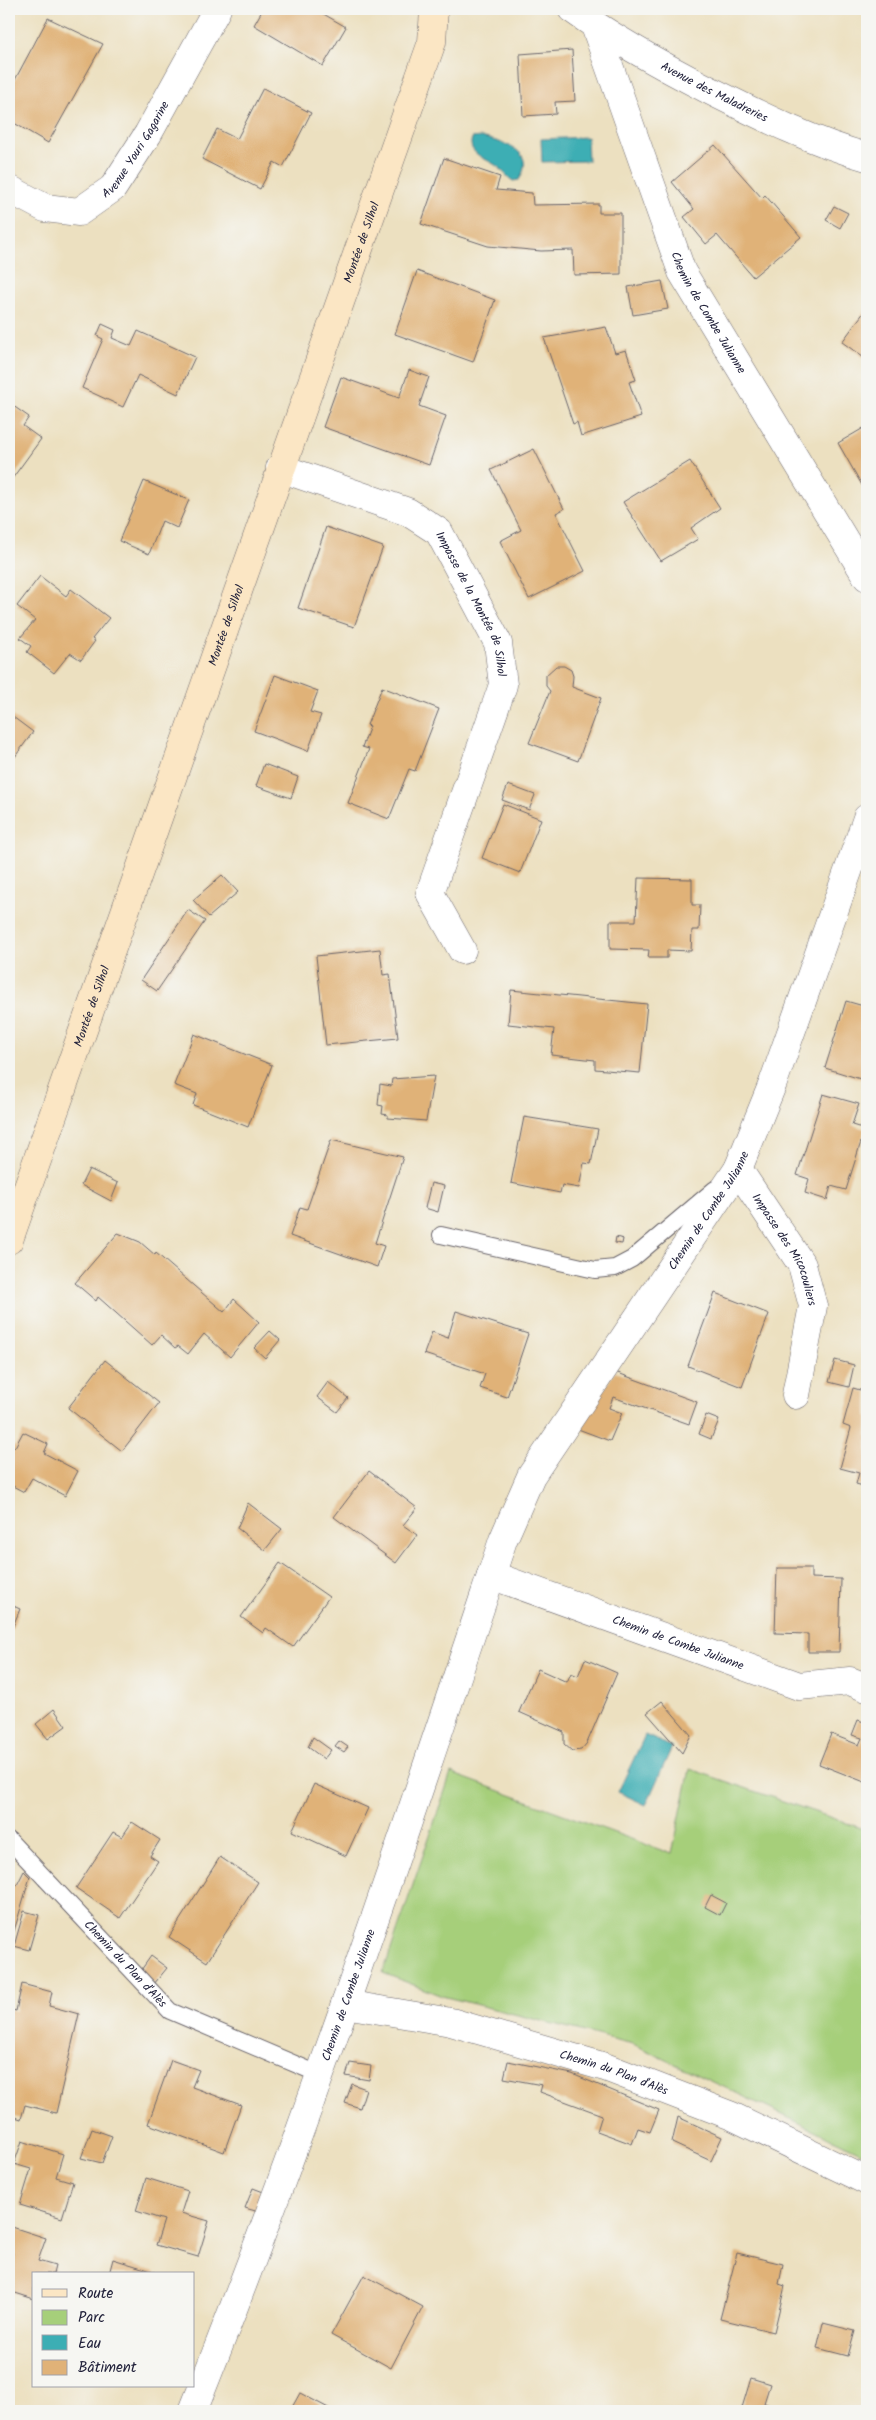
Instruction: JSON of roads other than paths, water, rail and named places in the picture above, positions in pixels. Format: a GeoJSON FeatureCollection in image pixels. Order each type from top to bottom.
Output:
{"type":"FeatureCollection","features":[{"type":"Feature","properties":{"kind":"main road","name":"Montée de Silhol"},"geometry":{"type":"LineString","coordinates":[[9,1240],[432,42],[434,9]]}},
{"type":"Feature","properties":{"kind":"street","name":"Avenue Youri Gagarine"},"geometry":{"type":"LineString","coordinates":[[9,189],[45,208],[80,212],[113,188],[148,134],[217,9]]}},
{"type":"Feature","properties":{"kind":"street","name":"Avenue des Maladreries"},"geometry":{"type":"LineString","coordinates":[[572,9],[595,26],[669,69],[777,124],[841,150],[867,157]]}},
{"type":"Feature","properties":{"kind":"street","name":"Chemin de Combe Julianne"},"geometry":{"type":"LineString","coordinates":[[595,26],[682,272],[867,577]]}},
{"type":"Feature","properties":{"kind":"street","name":"Impasse de la Montée de Silhol"},"geometry":{"type":"LineString","coordinates":[[280,468],[408,512],[439,532],[498,643],[502,686],[430,893],[462,950]]}},
{"type":"Feature","properties":{"kind":"street","name":"Chemin de Combe Julianne"},"geometry":{"type":"LineString","coordinates":[[193,2411],[231,2316],[320,2075],[502,1540],[531,1476],[738,1169],[773,1083],[867,818]]}},
{"type":"Feature","properties":{"kind":"street","name":"Impasse des Micocouliers"},"geometry":{"type":"LineString","coordinates":[[738,1169],[802,1265],[813,1306],[796,1395]]}},
{"type":"Feature","properties":{"kind":"street","name":"Chemin de Combe Julianne"},"geometry":{"type":"LineString","coordinates":[[491,1575],[799,1686],[850,1682],[867,1688]]}},
{"type":"Feature","properties":{"kind":"street","name":"Chemin du Plan d'Alès"},"geometry":{"type":"LineString","coordinates":[[345,2004],[451,2022],[605,2067],[732,2116],[867,2181]]}},
{"type":"Feature","properties":{"kind":"lane"},"geometry":{"type":"LineString","coordinates":[[441,1235],[595,1270],[615,1268],[632,1259],[738,1169]]}},
{"type":"Feature","properties":{"kind":"lane","name":"Chemin du Plan d'Alès"},"geometry":{"type":"LineString","coordinates":[[9,1840],[170,2011],[320,2075]]}},
{"type":"Feature","properties":{"kind":"water"},"geometry":{"type":"Polygon","coordinates":[[[481,137],[508,145],[521,154],[524,161],[524,169],[519,180],[513,181],[494,164],[475,153],[471,144],[472,138],[481,137]]]}},
{"type":"Feature","properties":{"kind":"water"},"geometry":{"type":"Polygon","coordinates":[[[587,137],[588,161],[542,162],[541,139],[587,137]]]}},
{"type":"Feature","properties":{"kind":"water"},"geometry":{"type":"Polygon","coordinates":[[[645,1735],[672,1747],[646,1805],[618,1792],[645,1735]]]}}]}
